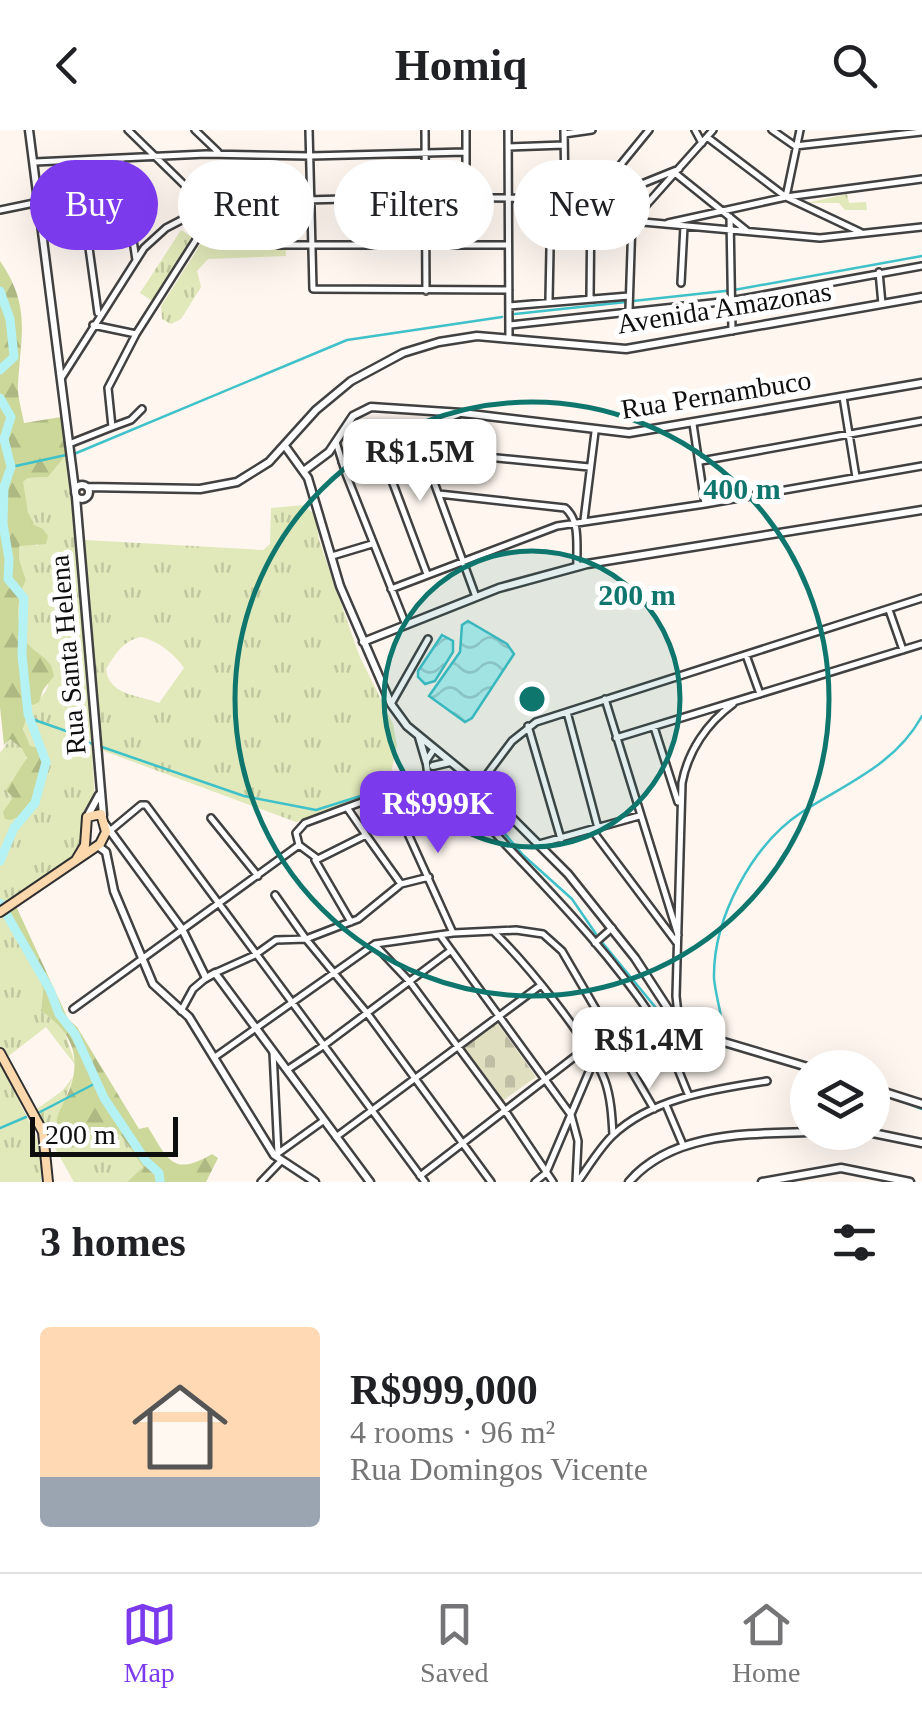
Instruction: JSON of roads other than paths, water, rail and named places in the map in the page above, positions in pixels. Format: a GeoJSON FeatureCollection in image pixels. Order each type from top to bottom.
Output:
{"type":"FeatureCollection","features":[{"type":"Feature","properties":{"kind":"main road"},"geometry":{"type":"LineString","coordinates":[[0,912],[97,846],[106,826],[95,813],[87,817]]}},
{"type":"Feature","properties":{"kind":"main road","name":"Rua Santa Helena"},"geometry":{"type":"LineString","coordinates":[[86,838],[87,817]]}},
{"type":"Feature","properties":{"kind":"main road"},"geometry":{"type":"LineString","coordinates":[[76,860],[86,838],[97,846]]}},
{"type":"Feature","properties":{"kind":"main road"},"geometry":{"type":"LineString","coordinates":[[0,1053],[43,1132],[48,1182]]}},
{"type":"Feature","properties":{"kind":"street"},"geometry":{"type":"LineString","coordinates":[[29,130],[35,160]]}},
{"type":"Feature","properties":{"kind":"street"},"geometry":{"type":"LineString","coordinates":[[128,130],[178,175]]}},
{"type":"Feature","properties":{"kind":"street"},"geometry":{"type":"LineString","coordinates":[[195,130],[220,154]]}},
{"type":"Feature","properties":{"kind":"street"},"geometry":{"type":"LineString","coordinates":[[309,130],[310,160]]}},
{"type":"Feature","properties":{"kind":"street"},"geometry":{"type":"LineString","coordinates":[[425,130],[426,160]]}},
{"type":"Feature","properties":{"kind":"street"},"geometry":{"type":"LineString","coordinates":[[466,130],[466,160]]}},
{"type":"Feature","properties":{"kind":"street"},"geometry":{"type":"LineString","coordinates":[[508,130],[509,337]]}},
{"type":"Feature","properties":{"kind":"street"},"geometry":{"type":"LineString","coordinates":[[564,160],[564,132],[584,134],[592,130]]}},
{"type":"Feature","properties":{"kind":"street"},"geometry":{"type":"LineString","coordinates":[[625,160],[649,130]]}},
{"type":"Feature","properties":{"kind":"street"},"geometry":{"type":"LineString","coordinates":[[695,130],[786,197],[863,234]]}},
{"type":"Feature","properties":{"kind":"street"},"geometry":{"type":"LineString","coordinates":[[650,200],[712,130]]}},
{"type":"Feature","properties":{"kind":"street"},"geometry":{"type":"LineString","coordinates":[[772,130],[795,146],[922,132]]}},
{"type":"Feature","properties":{"kind":"street"},"geometry":{"type":"LineString","coordinates":[[786,197],[800,130]]}},
{"type":"Feature","properties":{"kind":"street"},"geometry":{"type":"LineString","coordinates":[[508,147],[564,145]]}},
{"type":"Feature","properties":{"kind":"street"},"geometry":{"type":"LineString","coordinates":[[121,160],[220,154],[466,152]]}},
{"type":"Feature","properties":{"kind":"street"},"geometry":{"type":"LineString","coordinates":[[650,180],[677,171]]}},
{"type":"Feature","properties":{"kind":"street"},"geometry":{"type":"LineString","coordinates":[[677,171],[750,233]]}},
{"type":"Feature","properties":{"kind":"street"},"geometry":{"type":"LineString","coordinates":[[665,224],[786,197],[922,180]]}},
{"type":"Feature","properties":{"kind":"street"},"geometry":{"type":"LineString","coordinates":[[804,207],[801,200],[808,194]]}},
{"type":"Feature","properties":{"kind":"street"},"geometry":{"type":"LineString","coordinates":[[494,198],[514,198]]}},
{"type":"Feature","properties":{"kind":"street"},"geometry":{"type":"LineString","coordinates":[[0,210],[30,204]]}},
{"type":"Feature","properties":{"kind":"street"},"geometry":{"type":"LineString","coordinates":[[730,217],[732,331]]}},
{"type":"Feature","properties":{"kind":"street"},"geometry":{"type":"LineString","coordinates":[[62,377],[152,238],[178,222]]}},
{"type":"Feature","properties":{"kind":"street"},"geometry":{"type":"LineString","coordinates":[[650,222],[820,238],[922,227]]}},
{"type":"Feature","properties":{"kind":"street"},"geometry":{"type":"LineString","coordinates":[[681,284],[684,226]]}},
{"type":"Feature","properties":{"kind":"street"},"geometry":{"type":"LineString","coordinates":[[494,245],[508,245]]}},
{"type":"Feature","properties":{"kind":"street"},"geometry":{"type":"LineString","coordinates":[[45,250],[70,452],[82,492]]}},
{"type":"Feature","properties":{"kind":"street"},"geometry":{"type":"LineString","coordinates":[[90,250],[99,316]]}},
{"type":"Feature","properties":{"kind":"street"},"geometry":{"type":"LineString","coordinates":[[134,250],[136,260]]}},
{"type":"Feature","properties":{"kind":"street"},"geometry":{"type":"LineString","coordinates":[[112,427],[108,388],[136,334],[192,250]]}},
{"type":"Feature","properties":{"kind":"street"},"geometry":{"type":"LineString","coordinates":[[311,250],[312,287],[318,291],[509,290]]}},
{"type":"Feature","properties":{"kind":"street"},"geometry":{"type":"LineString","coordinates":[[425,250],[426,290]]}},
{"type":"Feature","properties":{"kind":"street"},"geometry":{"type":"LineString","coordinates":[[549,300],[550,250]]}},
{"type":"Feature","properties":{"kind":"street"},"geometry":{"type":"LineString","coordinates":[[590,298],[592,250]]}},
{"type":"Feature","properties":{"kind":"street"},"geometry":{"type":"LineString","coordinates":[[629,310],[631,250]]}},
{"type":"Feature","properties":{"kind":"street"},"geometry":{"type":"LineString","coordinates":[[510,325],[922,266]]}},
{"type":"Feature","properties":{"kind":"street"},"geometry":{"type":"LineString","coordinates":[[879,272],[882,304]]}},
{"type":"Feature","properties":{"kind":"street"},"geometry":{"type":"LineString","coordinates":[[509,306],[629,296]]}},
{"type":"Feature","properties":{"kind":"street","name":"Avenida Amazonas"},"geometry":{"type":"LineString","coordinates":[[82,492],[103,488],[223,486],[258,471],[330,396],[385,361],[421,346],[457,338],[509,337],[626,349],[922,298]]}},
{"type":"Feature","properties":{"kind":"street"},"geometry":{"type":"LineString","coordinates":[[93,325],[136,334]]}},
{"type":"Feature","properties":{"kind":"street","name":"Rua Pernambuco"},"geometry":{"type":"LineString","coordinates":[[305,470],[336,442],[353,416],[371,407],[462,412],[595,432],[642,433],[922,383]]}},
{"type":"Feature","properties":{"kind":"street"},"geometry":{"type":"LineString","coordinates":[[844,397],[856,477]]}},
{"type":"Feature","properties":{"kind":"street"},"geometry":{"type":"LineString","coordinates":[[70,452],[142,410]]}},
{"type":"Feature","properties":{"kind":"street"},"geometry":{"type":"LineString","coordinates":[[342,462],[462,412]]}},
{"type":"Feature","properties":{"kind":"street"},"geometry":{"type":"LineString","coordinates":[[701,460],[922,421]]}},
{"type":"Feature","properties":{"kind":"street"},"geometry":{"type":"LineString","coordinates":[[693,424],[706,504]]}},
{"type":"Feature","properties":{"kind":"street"},"geometry":{"type":"LineString","coordinates":[[584,520],[595,432]]}},
{"type":"Feature","properties":{"kind":"street"},"geometry":{"type":"LineString","coordinates":[[416,433],[476,597]]}},
{"type":"Feature","properties":{"kind":"street"},"geometry":{"type":"LineString","coordinates":[[336,442],[406,625]]}},
{"type":"Feature","properties":{"kind":"street"},"geometry":{"type":"LineString","coordinates":[[285,446],[305,470],[330,556],[363,642],[391,704],[407,726],[479,785],[539,844],[612,928],[676,1021],[697,1034],[790,1062]]}},
{"type":"Feature","properties":{"kind":"street"},"geometry":{"type":"LineString","coordinates":[[380,446],[428,574]]}},
{"type":"Feature","properties":{"kind":"street"},"geometry":{"type":"LineString","coordinates":[[425,451],[590,468]]}},
{"type":"Feature","properties":{"kind":"street"},"geometry":{"type":"LineString","coordinates":[[391,589],[557,526],[922,466]]}},
{"type":"Feature","properties":{"kind":"street","name":"Rua Santa Helena"},"geometry":{"type":"LineString","coordinates":[[82,492],[78,512],[100,794],[106,826]]}},
{"type":"Feature","properties":{"kind":"street"},"geometry":{"type":"LineString","coordinates":[[440,494],[565,508],[576,523],[577,566]]}},
{"type":"Feature","properties":{"kind":"street"},"geometry":{"type":"LineString","coordinates":[[363,642],[522,580],[577,566],[922,510]]}},
{"type":"Feature","properties":{"kind":"street"},"geometry":{"type":"LineString","coordinates":[[330,556],[372,544]]}},
{"type":"Feature","properties":{"kind":"street"},"geometry":{"type":"LineString","coordinates":[[479,785],[528,726],[922,598]]}},
{"type":"Feature","properties":{"kind":"street"},"geometry":{"type":"LineString","coordinates":[[889,610],[903,650]]}},
{"type":"Feature","properties":{"kind":"street"},"geometry":{"type":"LineString","coordinates":[[391,704],[428,638]]}},
{"type":"Feature","properties":{"kind":"street"},"geometry":{"type":"LineString","coordinates":[[616,738],[922,647]]}},
{"type":"Feature","properties":{"kind":"street"},"geometry":{"type":"LineString","coordinates":[[746,654],[760,694]]}},
{"type":"Feature","properties":{"kind":"street"},"geometry":{"type":"LineString","coordinates":[[605,700],[679,938]]}},
{"type":"Feature","properties":{"kind":"street"},"geometry":{"type":"LineString","coordinates":[[676,1021],[682,783],[688,760],[709,726],[732,704]]}},
{"type":"Feature","properties":{"kind":"street"},"geometry":{"type":"LineString","coordinates":[[567,712],[595,829],[679,946]]}},
{"type":"Feature","properties":{"kind":"street"},"geometry":{"type":"LineString","coordinates":[[528,726],[561,838]]}},
{"type":"Feature","properties":{"kind":"street"},"geometry":{"type":"LineString","coordinates":[[654,726],[681,809]]}},
{"type":"Feature","properties":{"kind":"street"},"geometry":{"type":"LineString","coordinates":[[419,736],[430,782]]}},
{"type":"Feature","properties":{"kind":"street"},"geometry":{"type":"LineString","coordinates":[[429,766],[434,749]]}},
{"type":"Feature","properties":{"kind":"street"},"geometry":{"type":"LineString","coordinates":[[429,766],[441,755]]}},
{"type":"Feature","properties":{"kind":"street"},"geometry":{"type":"LineString","coordinates":[[429,766],[450,762]]}},
{"type":"Feature","properties":{"kind":"street"},"geometry":{"type":"LineString","coordinates":[[351,922],[315,859],[299,845],[296,834],[301,826],[430,782],[441,784],[474,812],[595,943],[658,1026],[690,1096]]}},
{"type":"Feature","properties":{"kind":"street","name":"Rua Santa Helena"},"geometry":{"type":"LineString","coordinates":[[87,817],[100,794]]}},
{"type":"Feature","properties":{"kind":"street"},"geometry":{"type":"LineString","coordinates":[[390,794],[453,933]]}},
{"type":"Feature","properties":{"kind":"street"},"geometry":{"type":"LineString","coordinates":[[204,975],[182,929],[106,826],[141,805],[146,805],[423,1179],[504,1109],[586,1048]]}},
{"type":"Feature","properties":{"kind":"street"},"geometry":{"type":"LineString","coordinates":[[348,808],[401,884]]}},
{"type":"Feature","properties":{"kind":"street"},"geometry":{"type":"LineString","coordinates":[[539,844],[638,816]]}},
{"type":"Feature","properties":{"kind":"street"},"geometry":{"type":"LineString","coordinates":[[211,818],[258,876]]}},
{"type":"Feature","properties":{"kind":"street"},"geometry":{"type":"LineString","coordinates":[[315,859],[366,835]]}},
{"type":"Feature","properties":{"kind":"street"},"geometry":{"type":"LineString","coordinates":[[73,1010],[299,845]]}},
{"type":"Feature","properties":{"kind":"street"},"geometry":{"type":"LineString","coordinates":[[97,846],[106,852],[110,880],[153,984],[180,1009],[278,1157],[315,1182]]}},
{"type":"Feature","properties":{"kind":"street"},"geometry":{"type":"LineString","coordinates":[[180,1009],[204,975],[255,955],[276,940],[306,940],[351,922],[370,912],[401,884],[429,877]]}},
{"type":"Feature","properties":{"kind":"street"},"geometry":{"type":"LineString","coordinates":[[275,894],[491,1182]]}},
{"type":"Feature","properties":{"kind":"street"},"geometry":{"type":"LineString","coordinates":[[660,920],[680,914]]}},
{"type":"Feature","properties":{"kind":"street"},"geometry":{"type":"LineString","coordinates":[[595,943],[612,928]]}},
{"type":"Feature","properties":{"kind":"street"},"geometry":{"type":"LineString","coordinates":[[493,931],[541,985],[594,1060],[608,1090],[613,1135]]}},
{"type":"Feature","properties":{"kind":"street"},"geometry":{"type":"LineString","coordinates":[[214,1057],[375,944],[453,933],[532,931],[556,944],[654,1109]]}},
{"type":"Feature","properties":{"kind":"street"},"geometry":{"type":"LineString","coordinates":[[440,935],[571,1115],[578,1141],[577,1182]]}},
{"type":"Feature","properties":{"kind":"street"},"geometry":{"type":"LineString","coordinates":[[375,944],[410,982],[554,1182]]}},
{"type":"Feature","properties":{"kind":"street"},"geometry":{"type":"LineString","coordinates":[[285,1070],[324,1046],[450,951]]}},
{"type":"Feature","properties":{"kind":"street"},"geometry":{"type":"LineString","coordinates":[[215,973],[370,1182]]}},
{"type":"Feature","properties":{"kind":"street"},"geometry":{"type":"LineString","coordinates":[[336,1137],[541,985]]}},
{"type":"Feature","properties":{"kind":"street"},"geometry":{"type":"LineString","coordinates":[[664,1003],[672,1002],[676,996]]}},
{"type":"Feature","properties":{"kind":"street"},"geometry":{"type":"LineString","coordinates":[[272,1052],[278,1157]]}},
{"type":"Feature","properties":{"kind":"street"},"geometry":{"type":"LineString","coordinates":[[535,1182],[546,1173],[594,1060]]}},
{"type":"Feature","properties":{"kind":"street"},"geometry":{"type":"LineString","coordinates":[[577,1182],[613,1135],[654,1109],[690,1096],[766,1080]]}},
{"type":"Feature","properties":{"kind":"street"},"geometry":{"type":"LineString","coordinates":[[890,1094],[922,1104]]}},
{"type":"Feature","properties":{"kind":"street"},"geometry":{"type":"LineString","coordinates":[[666,1105],[683,1145]]}},
{"type":"Feature","properties":{"kind":"street"},"geometry":{"type":"LineString","coordinates":[[260,1182],[278,1157],[324,1120]]}},
{"type":"Feature","properties":{"kind":"street"},"geometry":{"type":"LineString","coordinates":[[629,1182],[652,1162],[683,1145],[790,1133]]}},
{"type":"Feature","properties":{"kind":"street"},"geometry":{"type":"LineString","coordinates":[[890,1136],[922,1143]]}},
{"type":"Feature","properties":{"kind":"street"},"geometry":{"type":"LineString","coordinates":[[762,1182],[841,1168],[910,1182]]}},
{"type":"Feature","properties":{"kind":"water"},"geometry":{"type":"Polygon","coordinates":[[[468,621],[507,644],[514,654],[472,718],[465,722],[429,696],[460,652],[462,625],[468,621]]]}},
{"type":"Feature","properties":{"kind":"water"},"geometry":{"type":"Polygon","coordinates":[[[442,635],[453,641],[453,652],[435,681],[425,684],[418,671],[442,635]]]}},
{"type":"Feature","properties":{"kind":"waterway"},"geometry":{"type":"LineString","coordinates":[[633,301],[734,290],[922,256]]}},
{"type":"Feature","properties":{"kind":"waterway"},"geometry":{"type":"LineString","coordinates":[[0,291],[10,319],[14,357],[0,370]]}},
{"type":"Feature","properties":{"kind":"waterway"},"geometry":{"type":"LineString","coordinates":[[515,314],[626,302]]}},
{"type":"Feature","properties":{"kind":"waterway"},"geometry":{"type":"LineString","coordinates":[[74,454],[347,340],[502,317]]}},
{"type":"Feature","properties":{"kind":"waterway"},"geometry":{"type":"LineString","coordinates":[[0,398],[11,417],[4,439],[11,467],[4,487],[3,524],[8,579],[24,598],[22,655],[28,714],[46,762],[35,803],[14,828],[0,861]]}},
{"type":"Feature","properties":{"kind":"waterway"},"geometry":{"type":"LineString","coordinates":[[11,467],[66,455]]}},
{"type":"Feature","properties":{"kind":"waterway"},"geometry":{"type":"LineString","coordinates":[[705,1042],[721,1017],[714,978],[720,931],[752,863],[784,826],[898,748],[922,716]]}},
{"type":"Feature","properties":{"kind":"waterway"},"geometry":{"type":"LineString","coordinates":[[29,718],[94,745]]}},
{"type":"Feature","properties":{"kind":"waterway"},"geometry":{"type":"LineString","coordinates":[[102,747],[244,796],[316,810],[421,777]]}},
{"type":"Feature","properties":{"kind":"waterway"},"geometry":{"type":"LineString","coordinates":[[432,775],[454,781],[461,794],[477,801],[523,855],[572,899],[596,934]]}},
{"type":"Feature","properties":{"kind":"waterway"},"geometry":{"type":"LineString","coordinates":[[0,903],[50,990],[59,1014],[75,1034],[104,1098],[146,1161],[159,1173],[160,1182]]}},
{"type":"Feature","properties":{"kind":"waterway"},"geometry":{"type":"LineString","coordinates":[[601,941],[670,1025],[697,1040],[744,1051]]}},
{"type":"Feature","properties":{"kind":"waterway"},"geometry":{"type":"LineString","coordinates":[[781,1062],[790,1065]]}},
{"type":"Feature","properties":{"kind":"waterway"},"geometry":{"type":"LineString","coordinates":[[40,1112],[96,1083]]}},
{"type":"Feature","properties":{"kind":"waterway"},"geometry":{"type":"LineString","coordinates":[[891,1097],[922,1109]]}},
{"type":"Feature","properties":{"kind":"waterway"},"geometry":{"type":"LineString","coordinates":[[0,1128],[26,1117]]}}]}
